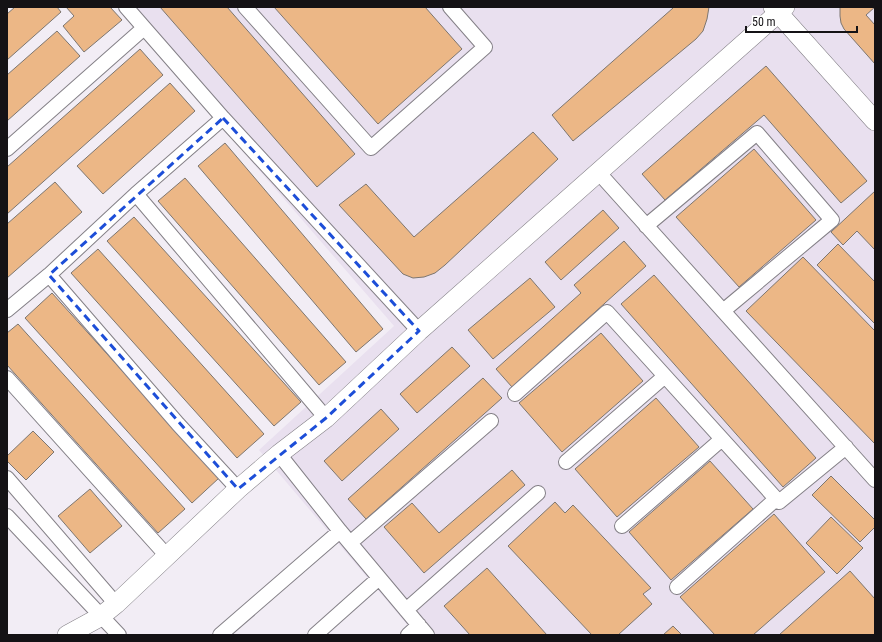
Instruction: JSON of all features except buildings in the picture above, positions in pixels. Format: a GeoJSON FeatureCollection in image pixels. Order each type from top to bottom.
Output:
{"type":"FeatureCollection","features":[{"type":"Feature","properties":{"kind":"street"},"geometry":{"type":"LineString","coordinates":[[126,7],[223,118],[419,331]]}},
{"type":"Feature","properties":{"kind":"street"},"geometry":{"type":"LineString","coordinates":[[245,7],[371,148],[485,47],[450,7]]}},
{"type":"Feature","properties":{"kind":"street"},"geometry":{"type":"LineString","coordinates":[[67,635],[100,617],[116,604],[238,490],[279,454],[326,418],[419,331],[598,173],[778,9],[875,122]]}},
{"type":"Feature","properties":{"kind":"street"},"geometry":{"type":"LineString","coordinates":[[7,148],[144,28]]}},
{"type":"Feature","properties":{"kind":"street"},"geometry":{"type":"LineString","coordinates":[[7,310],[50,275],[136,194],[223,118]]}},
{"type":"Feature","properties":{"kind":"street"},"geometry":{"type":"LineString","coordinates":[[646,226],[757,133],[832,220],[723,311]]}},
{"type":"Feature","properties":{"kind":"street"},"geometry":{"type":"LineString","coordinates":[[598,173],[875,480]]}},
{"type":"Feature","properties":{"kind":"street"},"geometry":{"type":"LineString","coordinates":[[136,194],[326,418]]}},
{"type":"Feature","properties":{"kind":"street"},"geometry":{"type":"LineString","coordinates":[[50,275],[173,418],[238,490]]}},
{"type":"Feature","properties":{"kind":"street"},"geometry":{"type":"LineString","coordinates":[[515,394],[607,312],[779,502],[846,448]]}},
{"type":"Feature","properties":{"kind":"street"},"geometry":{"type":"LineString","coordinates":[[566,462],[665,376]]}},
{"type":"Feature","properties":{"kind":"street"},"geometry":{"type":"LineString","coordinates":[[7,378],[167,556]]}},
{"type":"Feature","properties":{"kind":"street"},"geometry":{"type":"LineString","coordinates":[[350,543],[491,421]]}},
{"type":"Feature","properties":{"kind":"street"},"geometry":{"type":"LineString","coordinates":[[622,526],[722,439]]}},
{"type":"Feature","properties":{"kind":"street"},"geometry":{"type":"LineString","coordinates":[[279,454],[340,532],[423,630],[408,635]]}},
{"type":"Feature","properties":{"kind":"street"},"geometry":{"type":"LineString","coordinates":[[7,478],[116,604]]}},
{"type":"Feature","properties":{"kind":"street"},"geometry":{"type":"LineString","coordinates":[[406,610],[538,494]]}},
{"type":"Feature","properties":{"kind":"street"},"geometry":{"type":"LineString","coordinates":[[676,587],[776,499]]}},
{"type":"Feature","properties":{"kind":"street"},"geometry":{"type":"LineString","coordinates":[[7,516],[100,617],[119,635]]}},
{"type":"Feature","properties":{"kind":"street"},"geometry":{"type":"LineString","coordinates":[[220,635],[340,532]]}},
{"type":"Feature","properties":{"kind":"street"},"geometry":{"type":"LineString","coordinates":[[315,635],[379,578]]}},
{"type":"Feature","properties":{"kind":"highlighted area"},"geometry":{"type":"Polygon","coordinates":[[[223,118],[419,331],[326,418],[238,489],[49,275],[223,118]]]}},
{"type":"Feature","properties":{"kind":"shaded area"},"geometry":{"type":"Polygon","coordinates":[[[118,7],[875,7],[875,635],[416,635],[259,450],[394,326],[118,7]]]}}]}
